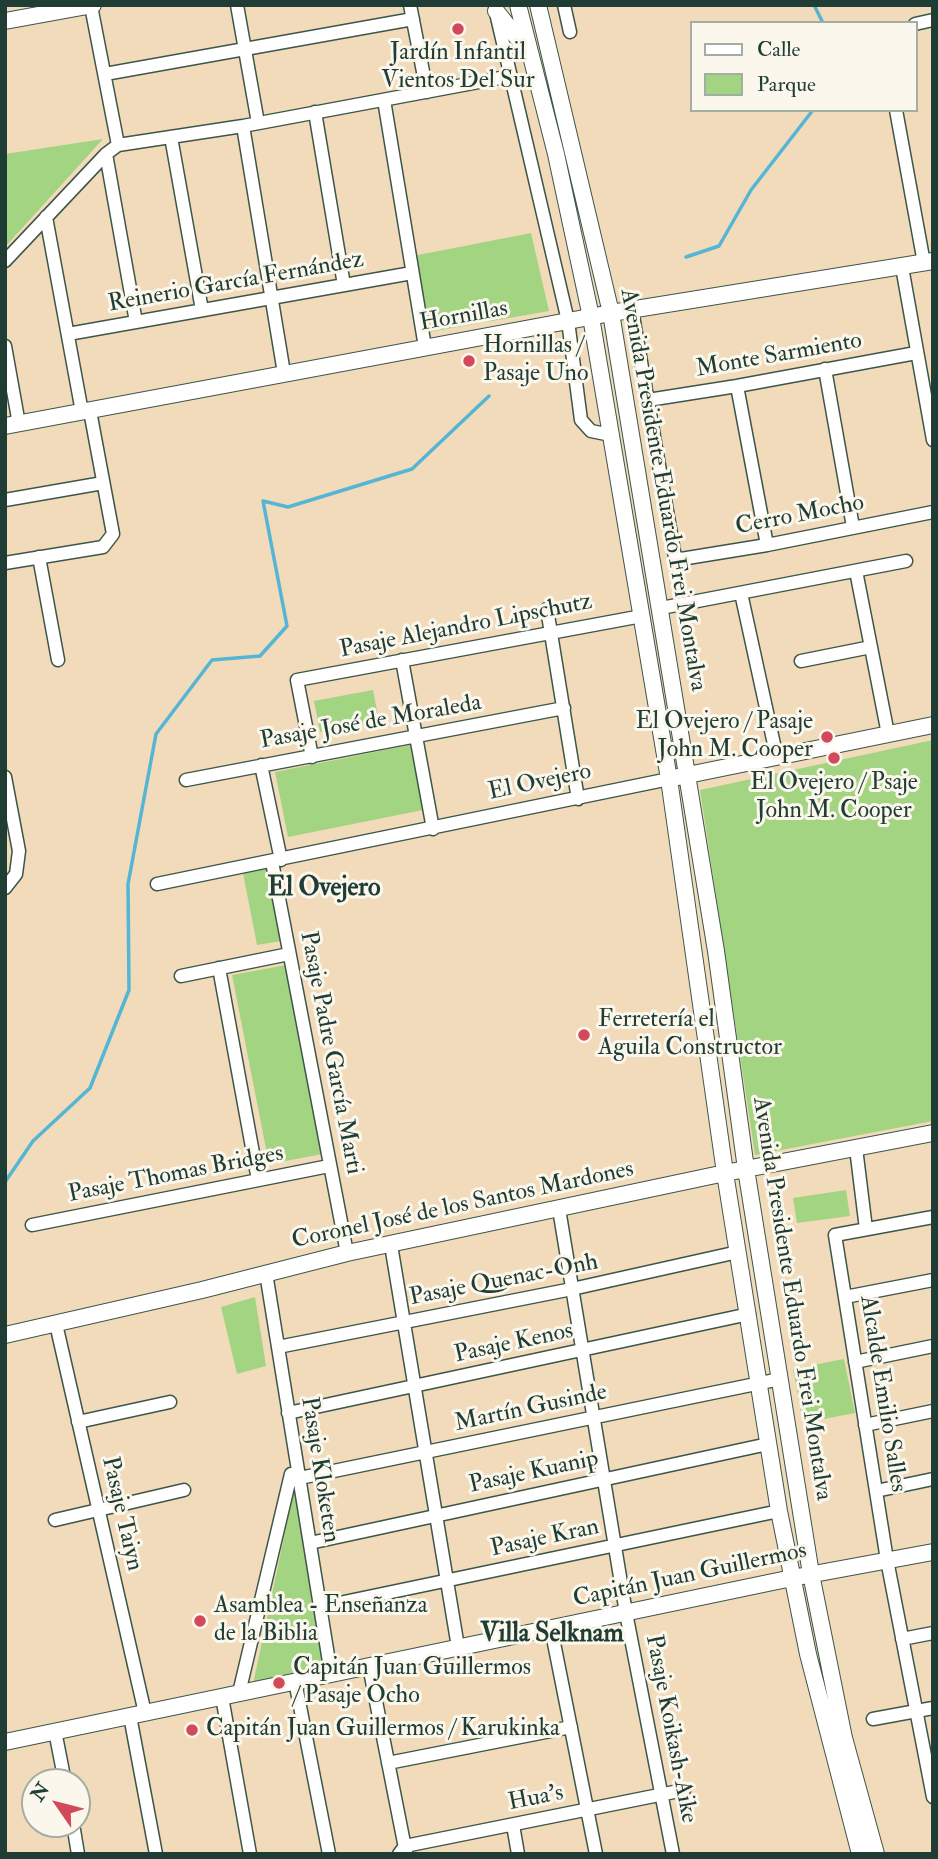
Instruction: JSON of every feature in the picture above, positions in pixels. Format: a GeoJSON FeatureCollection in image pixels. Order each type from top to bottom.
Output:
{"type":"FeatureCollection","features":[{"type":"Feature","properties":{"kind":"main road"},"geometry":{"type":"LineString","coordinates":[[5,21],[92,5]]}},
{"type":"Feature","properties":{"kind":"main road","name":"Avenida Presidente Eduardo Frei Montalva"},"geometry":{"type":"LineString","coordinates":[[518,5],[556,154],[591,317],[669,779],[724,1173],[779,1511],[826,1729],[860,1854]]}},
{"type":"Feature","properties":{"kind":"main road","name":"Avenida Presidente Eduardo Frei Montalva"},"geometry":{"type":"LineString","coordinates":[[538,5],[611,313],[716,951],[746,1169],[811,1574],[844,1738],[876,1854]]}},
{"type":"Feature","properties":{"kind":"main road"},"geometry":{"type":"LineString","coordinates":[[495,8],[531,54]]}},
{"type":"Feature","properties":{"kind":"main road","name":"Hornillas"},"geometry":{"type":"LineString","coordinates":[[12,425],[611,313],[928,262]]}},
{"type":"Feature","properties":{"kind":"main road","name":"El Ovejero"},"geometry":{"type":"LineString","coordinates":[[669,779],[933,725]]}},
{"type":"Feature","properties":{"kind":"main road","name":"Coronel José de los Santos Mardones"},"geometry":{"type":"LineString","coordinates":[[5,1335],[347,1253],[724,1173],[933,1133]]}},
{"type":"Feature","properties":{"kind":"main road","name":"Capitán Juan Guillermos"},"geometry":{"type":"LineString","coordinates":[[5,1742],[811,1574],[933,1552]]}},
{"type":"Feature","properties":{"kind":"street"},"geometry":{"type":"LineString","coordinates":[[92,5],[118,145]]}},
{"type":"Feature","properties":{"kind":"street"},"geometry":{"type":"LineString","coordinates":[[237,5],[258,123]]}},
{"type":"Feature","properties":{"kind":"street"},"geometry":{"type":"LineString","coordinates":[[410,5],[427,92]]}},
{"type":"Feature","properties":{"kind":"street"},"geometry":{"type":"LineString","coordinates":[[564,5],[570,32]]}},
{"type":"Feature","properties":{"kind":"street","name":"Avenida Presidente Eduardo Frei Montalva"},"geometry":{"type":"LineString","coordinates":[[495,8],[568,321],[582,420],[591,431],[611,435]]}},
{"type":"Feature","properties":{"kind":"street"},"geometry":{"type":"LineString","coordinates":[[105,74],[413,19]]}},
{"type":"Feature","properties":{"kind":"street"},"geometry":{"type":"LineString","coordinates":[[5,261],[106,154],[118,145],[258,123],[511,76]]}},
{"type":"Feature","properties":{"kind":"street"},"geometry":{"type":"LineString","coordinates":[[384,100],[425,347]]}},
{"type":"Feature","properties":{"kind":"street"},"geometry":{"type":"LineString","coordinates":[[315,112],[344,285]]}},
{"type":"Feature","properties":{"kind":"street"},"geometry":{"type":"LineString","coordinates":[[896,112],[928,262]]}},
{"type":"Feature","properties":{"kind":"street"},"geometry":{"type":"LineString","coordinates":[[243,125],[284,373]]}},
{"type":"Feature","properties":{"kind":"street"},"geometry":{"type":"LineString","coordinates":[[171,137],[202,310]]}},
{"type":"Feature","properties":{"kind":"street"},"geometry":{"type":"LineString","coordinates":[[106,154],[136,322]]}},
{"type":"Feature","properties":{"kind":"street"},"geometry":{"type":"LineString","coordinates":[[5,563],[103,547],[113,534],[68,334],[46,217]]}},
{"type":"Feature","properties":{"kind":"street"},"geometry":{"type":"LineString","coordinates":[[902,267],[933,440]]}},
{"type":"Feature","properties":{"kind":"street","name":"Reinerio García Fernández"},"geometry":{"type":"LineString","coordinates":[[68,334],[412,273]]}},
{"type":"Feature","properties":{"kind":"street","name":"Avenida Presidente Eduardo Frei Montalva"},"geometry":{"type":"LineString","coordinates":[[632,310],[674,557]]}},
{"type":"Feature","properties":{"kind":"street"},"geometry":{"type":"LineString","coordinates":[[5,346],[12,425]]}},
{"type":"Feature","properties":{"kind":"street","name":"Monte Sarmiento"},"geometry":{"type":"LineString","coordinates":[[648,400],[916,353]]}},
{"type":"Feature","properties":{"kind":"street"},"geometry":{"type":"LineString","coordinates":[[825,369],[853,527]]}},
{"type":"Feature","properties":{"kind":"street"},"geometry":{"type":"LineString","coordinates":[[737,386],[767,545]]}},
{"type":"Feature","properties":{"kind":"street"},"geometry":{"type":"LineString","coordinates":[[5,500],[103,483]]}},
{"type":"Feature","properties":{"kind":"street","name":"Cerro Mocho"},"geometry":{"type":"LineString","coordinates":[[674,557],[681,559],[767,545],[933,512]]}},
{"type":"Feature","properties":{"kind":"street"},"geometry":{"type":"LineString","coordinates":[[39,557],[58,660]]}},
{"type":"Feature","properties":{"kind":"street"},"geometry":{"type":"LineString","coordinates":[[661,608],[906,561]]}},
{"type":"Feature","properties":{"kind":"street"},"geometry":{"type":"LineString","coordinates":[[856,570],[888,734]]}},
{"type":"Feature","properties":{"kind":"street"},"geometry":{"type":"LineString","coordinates":[[741,593],[777,758]]}},
{"type":"Feature","properties":{"kind":"street"},"geometry":{"type":"LineString","coordinates":[[547,609],[578,799]]}},
{"type":"Feature","properties":{"kind":"street","name":"Pasaje Alejandro Lipschutz"},"geometry":{"type":"LineString","coordinates":[[312,757],[298,680],[642,616]]}},
{"type":"Feature","properties":{"kind":"street"},"geometry":{"type":"LineString","coordinates":[[801,661],[871,647]]}},
{"type":"Feature","properties":{"kind":"street"},"geometry":{"type":"LineString","coordinates":[[402,660],[433,829]]}},
{"type":"Feature","properties":{"kind":"street","name":"Pasaje José de Moraleda"},"geometry":{"type":"LineString","coordinates":[[186,780],[564,708]]}},
{"type":"Feature","properties":{"kind":"street","name":"Pasaje Padre García Marti"},"geometry":{"type":"LineString","coordinates":[[261,765],[289,954],[347,1253]]}},
{"type":"Feature","properties":{"kind":"street"},"geometry":{"type":"LineString","coordinates":[[5,777],[19,850],[16,874],[5,888]]}},
{"type":"Feature","properties":{"kind":"street","name":"El Ovejero"},"geometry":{"type":"LineString","coordinates":[[157,884],[669,779]]}},
{"type":"Feature","properties":{"kind":"street"},"geometry":{"type":"LineString","coordinates":[[181,976],[289,954]]}},
{"type":"Feature","properties":{"kind":"street"},"geometry":{"type":"LineString","coordinates":[[219,968],[258,1180]]}},
{"type":"Feature","properties":{"kind":"street"},"geometry":{"type":"LineString","coordinates":[[856,1148],[866,1229],[933,1217]]}},
{"type":"Feature","properties":{"kind":"street","name":"Pasaje Thomas Bridges"},"geometry":{"type":"LineString","coordinates":[[32,1225],[329,1166]]}},
{"type":"Feature","properties":{"kind":"street","name":"Pasaje Koikash-Aike"},"geometry":{"type":"LineString","coordinates":[[559,1209],[626,1613],[673,1854]]}},
{"type":"Feature","properties":{"kind":"street","name":"Alcalde Emilio Salles"},"geometry":{"type":"LineString","coordinates":[[866,1229],[835,1235],[887,1560],[932,1788]]}},
{"type":"Feature","properties":{"kind":"street"},"geometry":{"type":"LineString","coordinates":[[391,1245],[458,1647]]}},
{"type":"Feature","properties":{"kind":"street","name":"Pasaje Quenac-Onh"},"geometry":{"type":"LineString","coordinates":[[278,1347],[572,1289],[738,1252]]}},
{"type":"Feature","properties":{"kind":"street","name":"Pasaje Kloketen"},"geometry":{"type":"LineString","coordinates":[[266,1273],[295,1456],[295,1479],[310,1543],[331,1674]]}},
{"type":"Feature","properties":{"kind":"street"},"geometry":{"type":"LineString","coordinates":[[845,1297],[933,1280]]}},
{"type":"Feature","properties":{"kind":"street","name":"Pasaje Kenos"},"geometry":{"type":"LineString","coordinates":[[288,1413],[749,1314]]}},
{"type":"Feature","properties":{"kind":"street","name":"Pasaje Taiyn"},"geometry":{"type":"LineString","coordinates":[[56,1324],[98,1510],[138,1714],[156,1854]]}},
{"type":"Feature","properties":{"kind":"street"},"geometry":{"type":"LineString","coordinates":[[855,1362],[933,1346]]}},
{"type":"Feature","properties":{"kind":"street","name":"Martín Gusinde"},"geometry":{"type":"LineString","coordinates":[[295,1479],[780,1379]]}},
{"type":"Feature","properties":{"kind":"street"},"geometry":{"type":"LineString","coordinates":[[78,1422],[170,1402]]}},
{"type":"Feature","properties":{"kind":"street"},"geometry":{"type":"LineString","coordinates":[[865,1425],[933,1411]]}},
{"type":"Feature","properties":{"kind":"street","name":"Pasaje Kuanip"},"geometry":{"type":"LineString","coordinates":[[310,1543],[768,1444]]}},
{"type":"Feature","properties":{"kind":"street"},"geometry":{"type":"LineString","coordinates":[[239,1693],[295,1479]]}},
{"type":"Feature","properties":{"kind":"street"},"geometry":{"type":"LineString","coordinates":[[876,1491],[933,1479]]}},
{"type":"Feature","properties":{"kind":"street"},"geometry":{"type":"LineString","coordinates":[[55,1520],[184,1490]]}},
{"type":"Feature","properties":{"kind":"street","name":"Pasaje Kran"},"geometry":{"type":"LineString","coordinates":[[320,1607],[779,1511]]}},
{"type":"Feature","properties":{"kind":"street"},"geometry":{"type":"LineString","coordinates":[[551,1628],[596,1854]]}},
{"type":"Feature","properties":{"kind":"street"},"geometry":{"type":"LineString","coordinates":[[902,1639],[933,1633]]}},
{"type":"Feature","properties":{"kind":"street"},"geometry":{"type":"LineString","coordinates":[[369,1666],[403,1851]]}},
{"type":"Feature","properties":{"kind":"street"},"geometry":{"type":"LineString","coordinates":[[295,1681],[329,1854]]}},
{"type":"Feature","properties":{"kind":"street"},"geometry":{"type":"LineString","coordinates":[[222,1697],[250,1854]]}},
{"type":"Feature","properties":{"kind":"street"},"geometry":{"type":"LineString","coordinates":[[873,1719],[933,1708]]}},
{"type":"Feature","properties":{"kind":"street"},"geometry":{"type":"LineString","coordinates":[[388,1763],[570,1727]]}},
{"type":"Feature","properties":{"kind":"street"},"geometry":{"type":"LineString","coordinates":[[55,1731],[62,1768]]}},
{"type":"Feature","properties":{"kind":"street","name":"Hua's"},"geometry":{"type":"LineString","coordinates":[[403,1851],[684,1790]]}},
{"type":"Feature","properties":{"kind":"street"},"geometry":{"type":"LineString","coordinates":[[513,1825],[519,1854]]}},
{"type":"Feature","properties":{"kind":"green space"},"geometry":{"type":"Polygon","coordinates":[[[103,139],[5,247],[5,154],[103,139]]]}},
{"type":"Feature","properties":{"kind":"green space"},"geometry":{"type":"Polygon","coordinates":[[[531,233],[549,311],[429,332],[413,256],[531,233]]]}},
{"type":"Feature","properties":{"kind":"green space"},"geometry":{"type":"Polygon","coordinates":[[[373,690],[379,721],[320,732],[314,701],[373,690]]]}},
{"type":"Feature","properties":{"kind":"green space"},"geometry":{"type":"Polygon","coordinates":[[[933,740],[933,1121],[755,1155],[700,790],[933,740]]]}},
{"type":"Feature","properties":{"kind":"green space"},"geometry":{"type":"Polygon","coordinates":[[[410,745],[423,810],[288,837],[275,772],[410,745]]]}},
{"type":"Feature","properties":{"kind":"green space"},"geometry":{"type":"Polygon","coordinates":[[[268,868],[281,941],[257,945],[243,873],[268,868]]]}},
{"type":"Feature","properties":{"kind":"green space"},"geometry":{"type":"Polygon","coordinates":[[[286,965],[323,1154],[269,1164],[232,975],[286,965]]]}},
{"type":"Feature","properties":{"kind":"green space"},"geometry":{"type":"Polygon","coordinates":[[[846,1190],[850,1216],[797,1223],[793,1198],[846,1190]]]}},
{"type":"Feature","properties":{"kind":"green space"},"geometry":{"type":"Polygon","coordinates":[[[255,1297],[266,1366],[237,1374],[221,1307],[255,1297]]]}},
{"type":"Feature","properties":{"kind":"green space"},"geometry":{"type":"Polygon","coordinates":[[[844,1359],[855,1413],[803,1423],[793,1369],[844,1359]]]}},
{"type":"Feature","properties":{"kind":"green space"},"geometry":{"type":"Polygon","coordinates":[[[295,1485],[328,1676],[252,1689],[295,1485]]]}},
{"type":"Feature","properties":{"kind":"waterway"},"geometry":{"type":"LineString","coordinates":[[814,5],[822,21]]}},
{"type":"Feature","properties":{"kind":"waterway"},"geometry":{"type":"LineString","coordinates":[[686,257],[719,246],[751,190],[811,112]]}},
{"type":"Feature","properties":{"kind":"waterway"},"geometry":{"type":"LineString","coordinates":[[5,1182],[33,1141],[90,1088],[129,990],[128,884],[156,734],[212,660],[260,656],[287,626],[263,501],[288,507],[412,469],[489,396]]}},
{"type":"Feature","properties":{"kind":"place","name":"Jardín Infantil Vientos Del Sur"},"geometry":{"type":"Point","coordinates":[458,29]}},
{"type":"Feature","properties":{"kind":"place","name":"Hornillas / Pasaje Uno"},"geometry":{"type":"Point","coordinates":[469,361]}},
{"type":"Feature","properties":{"kind":"place","name":"El Ovejero / Pasaje John M. Cooper"},"geometry":{"type":"Point","coordinates":[827,737]}},
{"type":"Feature","properties":{"kind":"place","name":"El Ovejero / Psaje John M. Cooper"},"geometry":{"type":"Point","coordinates":[834,758]}},
{"type":"Feature","properties":{"kind":"place","name":"Ferretería el Aguila Constructor"},"geometry":{"type":"Point","coordinates":[584,1035]}},
{"type":"Feature","properties":{"kind":"place","name":"Asamblea - Enseñanza de la Biblia"},"geometry":{"type":"Point","coordinates":[200,1621]}},
{"type":"Feature","properties":{"kind":"place","name":"Capitán Juan Guillermos / Pasaje Ocho"},"geometry":{"type":"Point","coordinates":[279,1683]}},
{"type":"Feature","properties":{"kind":"place","name":"Capitán Juan Guillermos / Karukinka"},"geometry":{"type":"Point","coordinates":[192,1730]}},
{"type":"Feature","properties":{"kind":"district","name":"El Ovejero"},"geometry":{"type":"Point","coordinates":[324,889]}},
{"type":"Feature","properties":{"kind":"district","name":"Villa Selknam"},"geometry":{"type":"Point","coordinates":[552,1635]}}]}
